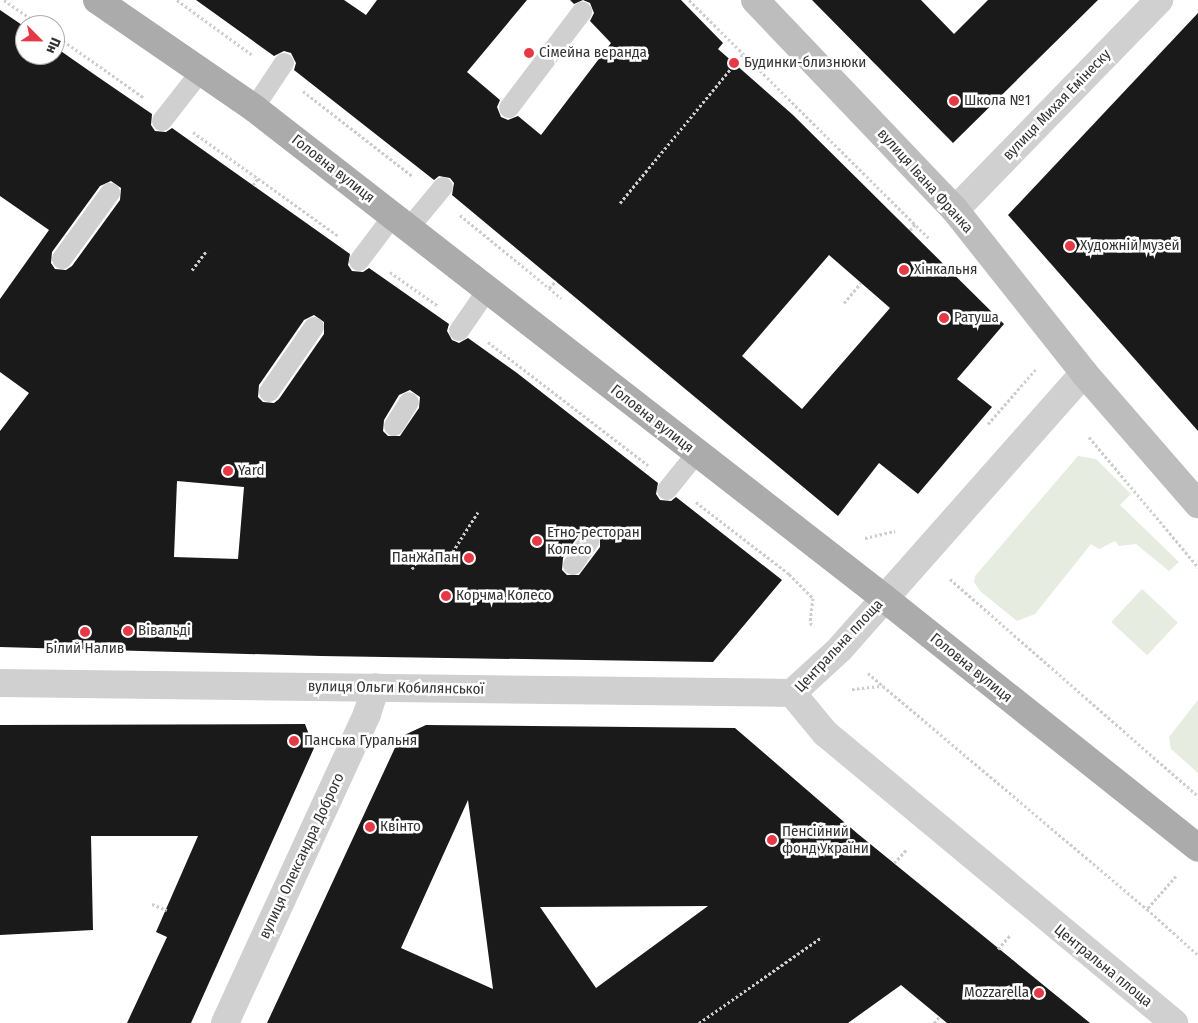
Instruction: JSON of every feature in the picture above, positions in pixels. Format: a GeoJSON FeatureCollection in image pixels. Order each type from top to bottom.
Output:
{"type":"FeatureCollection","features":[{"type":"Feature","properties":{"kind":"main road","name":"Головна вулиця"},"geometry":{"type":"LineString","coordinates":[[98,0],[254,108],[488,289],[696,454],[884,598],[1198,848]]}},
{"type":"Feature","properties":{"kind":"street","name":"вулиця Івана Франка"},"geometry":{"type":"LineString","coordinates":[[755,0],[955,210],[1084,373]]}},
{"type":"Feature","properties":{"kind":"street","name":"вулиця Михая Емінеску"},"geometry":{"type":"LineString","coordinates":[[955,210],[1158,0]]}},
{"type":"Feature","properties":{"kind":"street"},"geometry":{"type":"LineString","coordinates":[[1084,373],[1198,504]]}},
{"type":"Feature","properties":{"kind":"street","name":"Центральна площа"},"geometry":{"type":"LineString","coordinates":[[1084,373],[840,649],[792,693],[825,733],[1174,1023]]}},
{"type":"Feature","properties":{"kind":"street","name":"вулиця Ольги Кобилянської"},"geometry":{"type":"LineString","coordinates":[[0,683],[792,693]]}},
{"type":"Feature","properties":{"kind":"street","name":"вулиця Олександра Доброго"},"geometry":{"type":"LineString","coordinates":[[225,1023],[367,714],[376,687]]}},
{"type":"Feature","properties":{"kind":"lane"},"geometry":{"type":"LineString","coordinates":[[509,108],[582,12]]}},
{"type":"Feature","properties":{"kind":"lane"},"geometry":{"type":"LineString","coordinates":[[254,108],[284,63]]}},
{"type":"Feature","properties":{"kind":"lane"},"geometry":{"type":"LineString","coordinates":[[162,121],[201,71]]}},
{"type":"Feature","properties":{"kind":"lane"},"geometry":{"type":"LineString","coordinates":[[359,261],[442,187]]}},
{"type":"Feature","properties":{"kind":"lane"},"geometry":{"type":"LineString","coordinates":[[62,259],[110,193]]}},
{"type":"Feature","properties":{"kind":"lane"},"geometry":{"type":"LineString","coordinates":[[459,331],[488,289]]}},
{"type":"Feature","properties":{"kind":"lane"},"geometry":{"type":"LineString","coordinates":[[269,392],[314,327]]}},
{"type":"Feature","properties":{"kind":"lane"},"geometry":{"type":"LineString","coordinates":[[394,426],[409,402]]}},
{"type":"Feature","properties":{"kind":"lane"},"geometry":{"type":"LineString","coordinates":[[667,490],[696,454]]}},
{"type":"Feature","properties":{"kind":"lane"},"geometry":{"type":"LineString","coordinates":[[573,564],[590,540]]}},
{"type":"Feature","properties":{"kind":"path"},"geometry":{"type":"LineString","coordinates":[[4,0],[26,15]]}},
{"type":"Feature","properties":{"kind":"path"},"geometry":{"type":"LineString","coordinates":[[689,0],[742,55],[935,244]]}},
{"type":"Feature","properties":{"kind":"path"},"geometry":{"type":"LineString","coordinates":[[620,202],[742,55]]}},
{"type":"Feature","properties":{"kind":"path"},"geometry":{"type":"LineString","coordinates":[[253,185],[258,178]]}},
{"type":"Feature","properties":{"kind":"path"},"geometry":{"type":"LineString","coordinates":[[910,230],[915,224]]}},
{"type":"Feature","properties":{"kind":"path"},"geometry":{"type":"LineString","coordinates":[[192,270],[207,250]]}},
{"type":"Feature","properties":{"kind":"path"},"geometry":{"type":"LineString","coordinates":[[549,288],[556,281]]}},
{"type":"Feature","properties":{"kind":"path"},"geometry":{"type":"LineString","coordinates":[[844,303],[861,283]]}},
{"type":"Feature","properties":{"kind":"path"},"geometry":{"type":"LineString","coordinates":[[983,430],[1039,365]]}},
{"type":"Feature","properties":{"kind":"path"},"geometry":{"type":"LineString","coordinates":[[412,570],[420,556],[450,556],[478,512]]}},
{"type":"Feature","properties":{"kind":"path"},"geometry":{"type":"LineString","coordinates":[[901,524],[895,531],[1198,796]]}},
{"type":"Feature","properties":{"kind":"path"},"geometry":{"type":"LineString","coordinates":[[847,689],[884,686],[1147,909],[1198,956]]}},
{"type":"Feature","properties":{"kind":"path"},"geometry":{"type":"LineString","coordinates":[[1147,909],[1179,873]]}},
{"type":"Feature","properties":{"kind":"path"},"geometry":{"type":"LineString","coordinates":[[152,904],[167,910]]}},
{"type":"Feature","properties":{"kind":"path"},"geometry":{"type":"LineString","coordinates":[[699,1023],[822,938]]}},
{"type":"Feature","properties":{"kind":"path"},"geometry":{"type":"LineString","coordinates":[[934,1023],[939,1017]]}},
{"type":"Feature","properties":{"kind":"shaded area"},"geometry":{"type":"Polygon","coordinates":[[[1078,456],[1096,459],[1131,494],[1120,505],[1179,562],[1169,571],[1136,544],[1119,546],[1115,541],[1099,549],[1091,544],[1035,614],[1017,621],[980,591],[974,582],[975,576],[1078,456]]]}},
{"type":"Feature","properties":{"kind":"shaded area"},"geometry":{"type":"Polygon","coordinates":[[[1142,589],[1178,622],[1147,655],[1111,622],[1142,589]]]}},
{"type":"Feature","properties":{"kind":"shaded area"},"geometry":{"type":"Polygon","coordinates":[[[1198,700],[1198,773],[1171,749],[1169,737],[1198,700]]]}},
{"type":"Feature","properties":{"kind":"building"},"geometry":{"type":"Polygon","coordinates":[[[196,0],[344,0],[366,15],[377,0],[527,0],[467,72],[500,100],[497,107],[501,117],[508,120],[518,116],[541,135],[611,43],[590,21],[594,13],[590,3],[583,0],[681,0],[723,43],[718,49],[793,115],[1004,324],[957,379],[992,407],[918,494],[879,463],[838,516],[452,195],[454,183],[450,178],[439,176],[434,180],[294,70],[296,63],[291,53],[284,51],[274,56],[196,0]],[[829,255],[742,356],[802,409],[890,308],[829,255]]]}},
{"type":"Feature","properties":{"kind":"building"},"geometry":{"type":"Polygon","coordinates":[[[570,0],[583,0],[574,4],[570,0]]]}},
{"type":"Feature","properties":{"kind":"building","name":"Школа №1"},"geometry":{"type":"Polygon","coordinates":[[[812,0],[921,0],[954,34],[988,0],[1098,0],[953,143],[812,0]]]}},
{"type":"Feature","properties":{"kind":"building"},"geometry":{"type":"Polygon","coordinates":[[[0,10],[15,20],[15,65],[65,65],[65,54],[152,114],[151,125],[155,131],[166,132],[172,128],[350,254],[348,265],[352,271],[363,272],[369,268],[449,324],[447,331],[452,340],[459,343],[468,338],[517,373],[658,483],[656,494],[660,500],[671,501],[676,497],[782,580],[713,662],[321,656],[0,647],[0,431],[29,393],[0,372],[0,299],[49,230],[0,196],[0,10]],[[111,181],[100,186],[52,252],[51,263],[55,269],[66,270],[72,266],[120,200],[121,188],[111,181]],[[314,315],[304,320],[259,385],[258,397],[263,402],[274,403],[279,399],[324,334],[324,322],[314,315]],[[410,390],[399,395],[384,420],[383,431],[388,436],[400,436],[419,408],[420,397],[410,390]],[[177,481],[174,557],[238,559],[244,487],[177,481]],[[590,528],[580,533],[563,558],[562,570],[567,575],[579,575],[600,547],[600,534],[590,528]]]}},
{"type":"Feature","properties":{"kind":"building"},"geometry":{"type":"Polygon","coordinates":[[[1198,13],[1198,431],[1008,215],[1198,13]]]}},
{"type":"Feature","properties":{"kind":"building"},"geometry":{"type":"Polygon","coordinates":[[[305,724],[314,748],[191,1023],[127,1023],[167,937],[156,932],[198,836],[91,836],[93,930],[0,935],[0,725],[305,724]]]}},
{"type":"Feature","properties":{"kind":"building"},"geometry":{"type":"Polygon","coordinates":[[[426,725],[735,728],[858,834],[1090,1023],[947,1023],[901,985],[848,1023],[267,1023],[400,737],[426,725]],[[468,800],[401,948],[493,989],[468,800]],[[708,906],[540,907],[596,988],[708,906]]]}},
{"type":"Feature","properties":{"kind":"place","name":"Сімейна веранда"},"geometry":{"type":"Point","coordinates":[529,53]}},
{"type":"Feature","properties":{"kind":"place","name":"Будинки-близнюки"},"geometry":{"type":"Point","coordinates":[734,63]}},
{"type":"Feature","properties":{"kind":"place","name":"Школа №1"},"geometry":{"type":"Point","coordinates":[954,101]}},
{"type":"Feature","properties":{"kind":"place","name":"Художній музей"},"geometry":{"type":"Point","coordinates":[1070,246]}},
{"type":"Feature","properties":{"kind":"place","name":"Хінкальня"},"geometry":{"type":"Point","coordinates":[904,270]}},
{"type":"Feature","properties":{"kind":"place","name":"Ратуша"},"geometry":{"type":"Point","coordinates":[944,318]}},
{"type":"Feature","properties":{"kind":"place","name":"Yard"},"geometry":{"type":"Point","coordinates":[228,471]}},
{"type":"Feature","properties":{"kind":"place","name":"Етно-ресторан Колесо"},"geometry":{"type":"Point","coordinates":[537,541]}},
{"type":"Feature","properties":{"kind":"place","name":"ПанЖаПан"},"geometry":{"type":"Point","coordinates":[469,558]}},
{"type":"Feature","properties":{"kind":"place","name":"Корчма Колесо"},"geometry":{"type":"Point","coordinates":[446,596]}},
{"type":"Feature","properties":{"kind":"place","name":"Вівальді"},"geometry":{"type":"Point","coordinates":[128,631]}},
{"type":"Feature","properties":{"kind":"place","name":"Білий Налив"},"geometry":{"type":"Point","coordinates":[85,632]}},
{"type":"Feature","properties":{"kind":"place","name":"Панська Гуральня"},"geometry":{"type":"Point","coordinates":[294,741]}},
{"type":"Feature","properties":{"kind":"place","name":"Квінто"},"geometry":{"type":"Point","coordinates":[370,827]}},
{"type":"Feature","properties":{"kind":"place","name":"Пенсійний фонд України"},"geometry":{"type":"Point","coordinates":[772,840]}},
{"type":"Feature","properties":{"kind":"place","name":"Mozzarella"},"geometry":{"type":"Point","coordinates":[1039,993]}}]}
